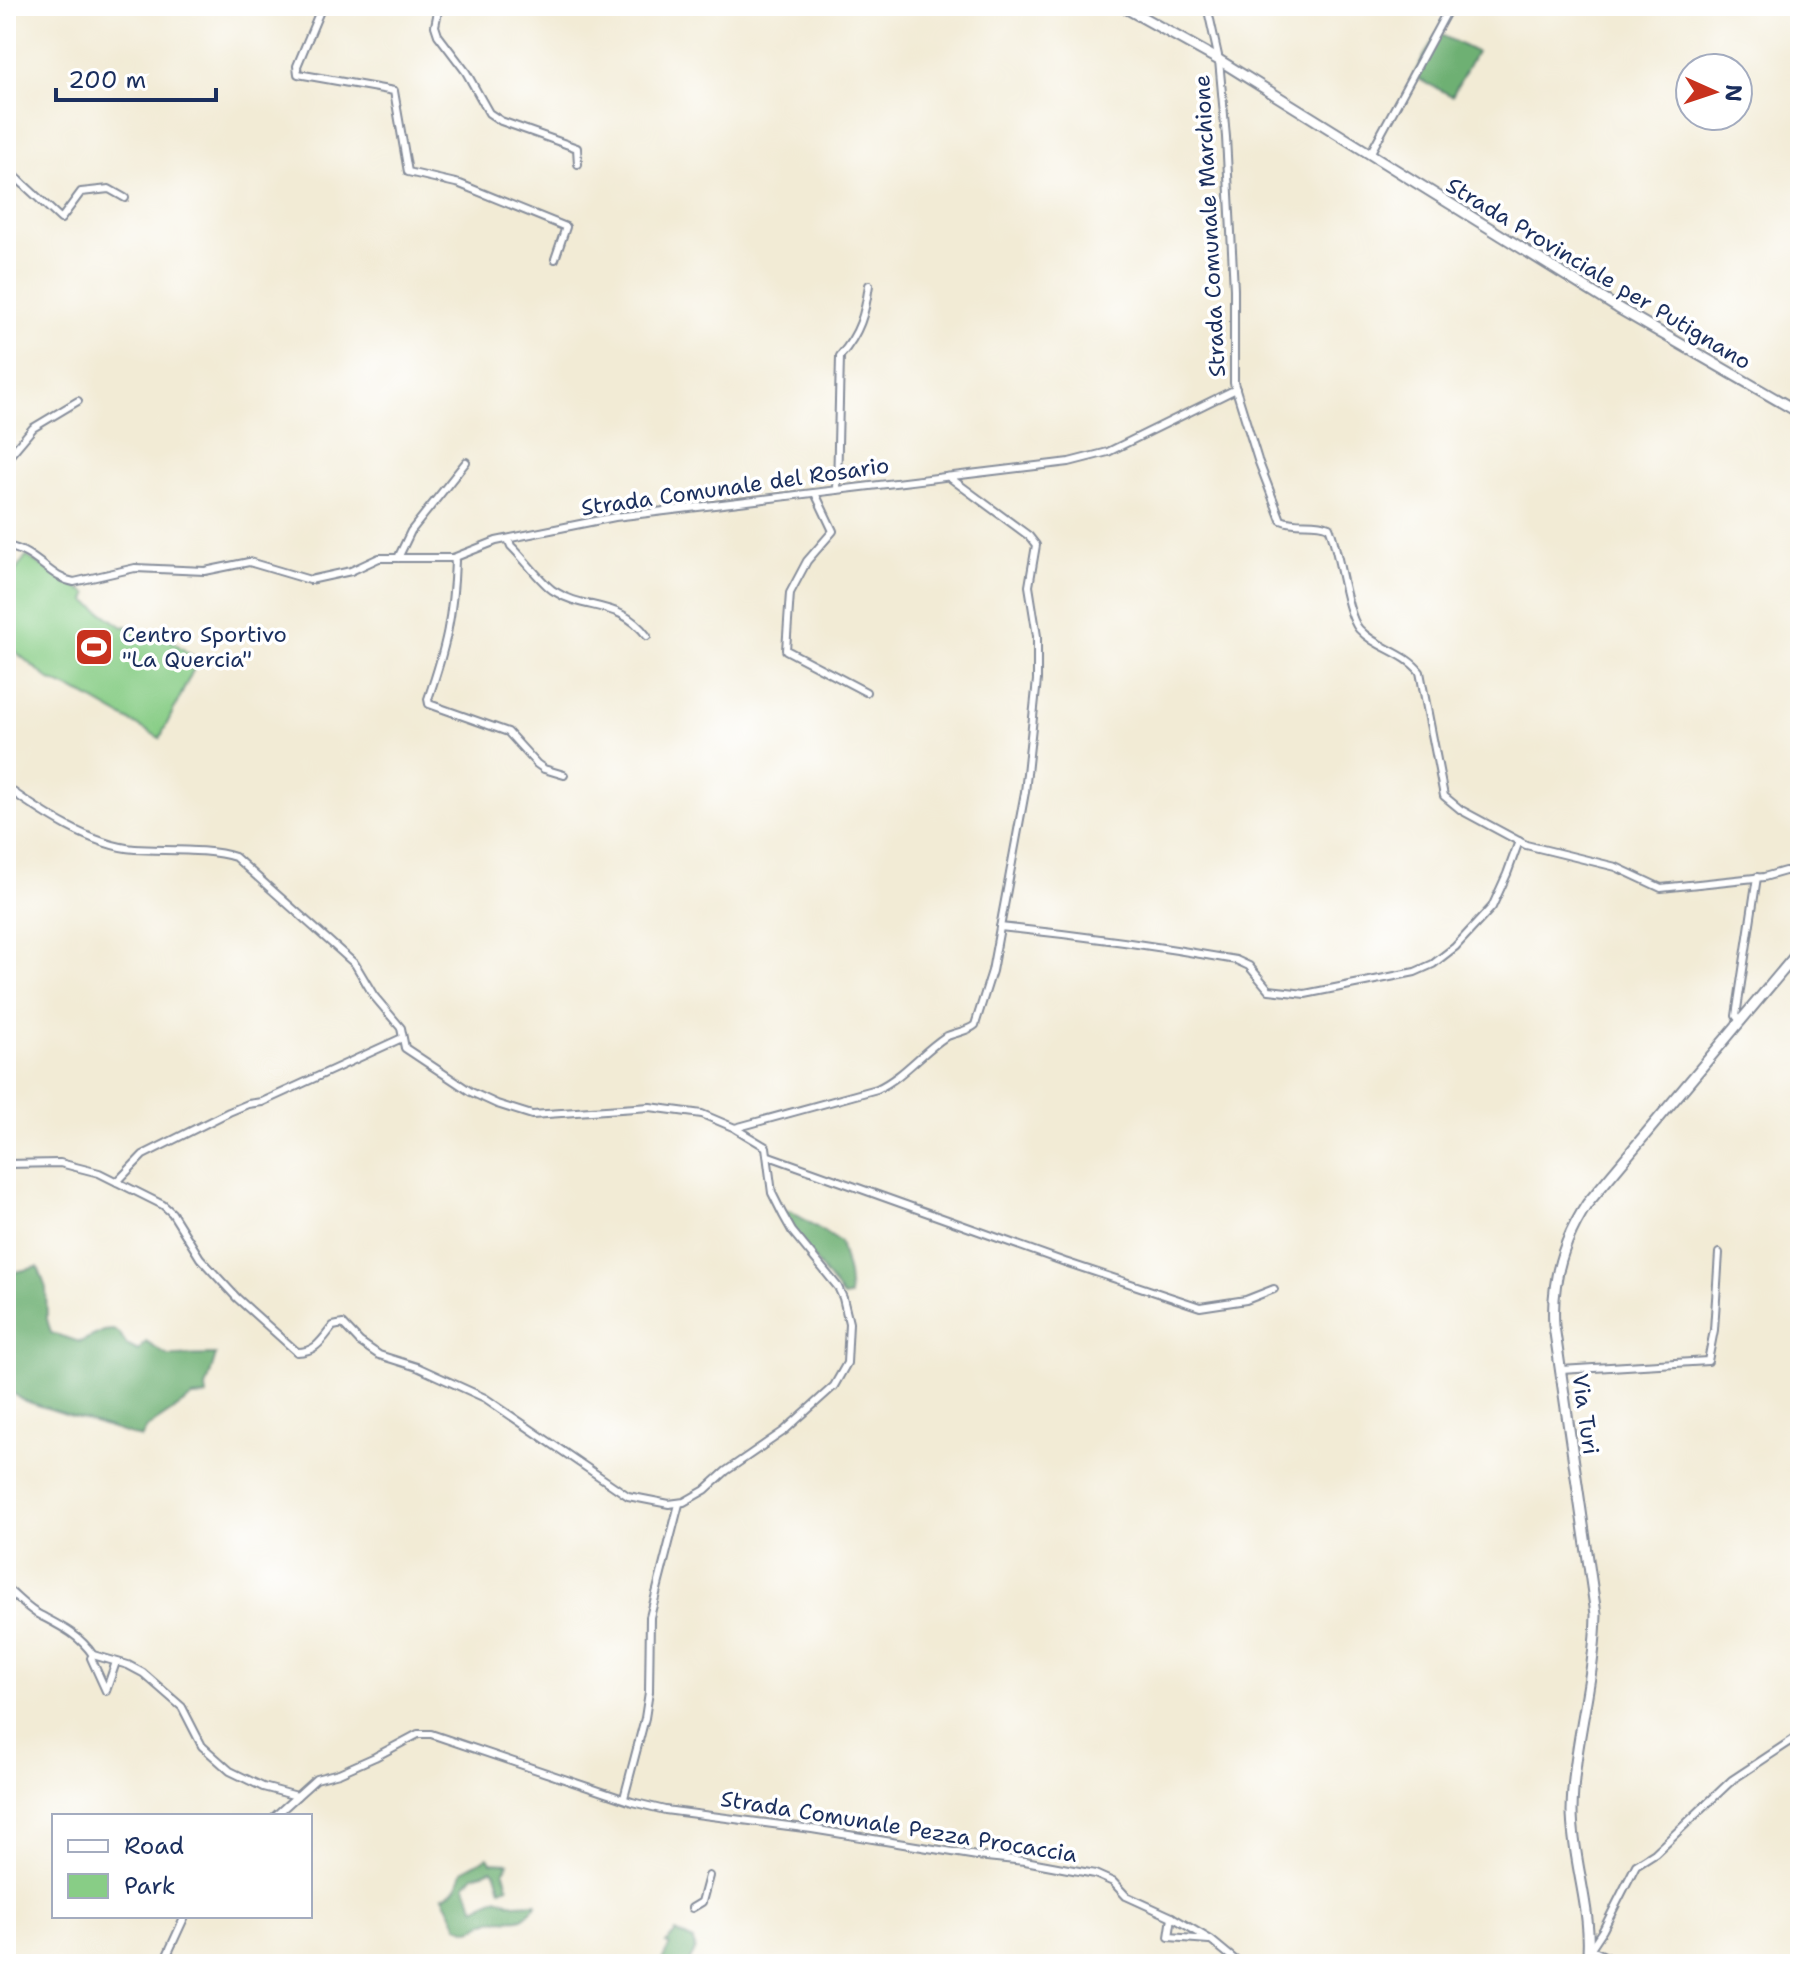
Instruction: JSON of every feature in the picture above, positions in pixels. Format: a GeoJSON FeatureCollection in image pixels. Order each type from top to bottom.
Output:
{"type":"FeatureCollection","features":[{"type":"Feature","properties":{"kind":"main road","name":"Strada Provinciale per Putignano"},"geometry":{"type":"LineString","coordinates":[[1122,6],[1219,60],[1618,308],[1800,413]]}},
{"type":"Feature","properties":{"kind":"main road","name":"Via Turi"},"geometry":{"type":"LineString","coordinates":[[1587,1964],[1588,1928],[1574,1844],[1572,1809],[1596,1614],[1554,1326],[1554,1290],[1561,1255],[1572,1229],[1602,1184],[1800,950]]}},
{"type":"Feature","properties":{"kind":"street"},"geometry":{"type":"LineString","coordinates":[[322,6],[297,66],[298,74],[394,91],[408,172],[460,184],[566,227],[555,259]]}},
{"type":"Feature","properties":{"kind":"street"},"geometry":{"type":"LineString","coordinates":[[439,6],[435,26],[438,35],[466,72],[489,113],[501,121],[577,148],[578,164]]}},
{"type":"Feature","properties":{"kind":"street","name":"Strada Comunale Marchione"},"geometry":{"type":"LineString","coordinates":[[1207,6],[1219,60],[1235,317],[1233,366],[1236,389],[1258,460],[1281,520],[1329,527],[1357,626],[1380,646],[1412,663],[1420,672],[1444,796],[1461,810],[1519,841]]}},
{"type":"Feature","properties":{"kind":"street"},"geometry":{"type":"LineString","coordinates":[[1370,154],[1450,6]]}},
{"type":"Feature","properties":{"kind":"street"},"geometry":{"type":"LineString","coordinates":[[6,168],[61,219],[81,192],[109,189],[125,198]]}},
{"type":"Feature","properties":{"kind":"street"},"geometry":{"type":"LineString","coordinates":[[837,490],[840,356],[865,316],[869,285]]}},
{"type":"Feature","properties":{"kind":"street","name":"Strada Comunale del Rosario"},"geometry":{"type":"LineString","coordinates":[[6,546],[28,552],[64,579],[74,582],[135,568],[205,571],[249,562],[310,580],[357,569],[379,558],[453,558],[496,541],[615,517],[1069,462],[1108,452],[1236,389]]}},
{"type":"Feature","properties":{"kind":"street"},"geometry":{"type":"LineString","coordinates":[[6,460],[33,428],[78,401]]}},
{"type":"Feature","properties":{"kind":"street"},"geometry":{"type":"LineString","coordinates":[[398,558],[411,531],[466,462]]}},
{"type":"Feature","properties":{"kind":"street"},"geometry":{"type":"LineString","coordinates":[[735,1128],[877,1089],[896,1078],[948,1036],[971,1029],[978,1018],[989,980],[1020,824],[1037,680],[1037,636],[1029,586],[1036,545],[1029,536],[949,477]]}},
{"type":"Feature","properties":{"kind":"street"},"geometry":{"type":"LineString","coordinates":[[815,493],[833,531],[807,561],[790,593],[786,650],[866,692]]}},
{"type":"Feature","properties":{"kind":"street"},"geometry":{"type":"LineString","coordinates":[[508,539],[553,591],[627,616],[638,623],[647,636]]}},
{"type":"Feature","properties":{"kind":"street"},"geometry":{"type":"LineString","coordinates":[[453,558],[452,616],[429,704],[508,732],[537,764],[564,775]]}},
{"type":"Feature","properties":{"kind":"street"},"geometry":{"type":"LineString","coordinates":[[6,787],[60,822],[109,844],[131,849],[235,857],[355,964],[374,996],[401,1028],[405,1048],[413,1056],[471,1092],[532,1115],[650,1107],[695,1112],[735,1128],[766,1147],[772,1193],[783,1215],[843,1298],[849,1323],[847,1363],[834,1386],[784,1431],[726,1471],[705,1490],[679,1504],[628,1496],[485,1398],[417,1367],[379,1355],[360,1342],[343,1324],[333,1326],[315,1349],[297,1352],[237,1298],[200,1258],[172,1213],[163,1205],[99,1173],[60,1163],[6,1164]]}},
{"type":"Feature","properties":{"kind":"street"},"geometry":{"type":"LineString","coordinates":[[1000,927],[1112,939],[1236,960],[1249,966],[1269,990],[1305,994],[1415,972],[1441,959],[1492,907],[1519,841],[1616,867],[1661,888],[1800,871]]}},
{"type":"Feature","properties":{"kind":"street"},"geometry":{"type":"LineString","coordinates":[[1740,1021],[1736,1016],[1757,877]]}},
{"type":"Feature","properties":{"kind":"street"},"geometry":{"type":"LineString","coordinates":[[117,1182],[143,1155],[229,1112],[262,1102],[402,1038]]}},
{"type":"Feature","properties":{"kind":"street"},"geometry":{"type":"LineString","coordinates":[[769,1156],[890,1201],[1200,1307],[1239,1302],[1274,1289]]}},
{"type":"Feature","properties":{"kind":"street"},"geometry":{"type":"LineString","coordinates":[[1561,1370],[1708,1361],[1714,1330],[1719,1253]]}},
{"type":"Feature","properties":{"kind":"street"},"geometry":{"type":"LineString","coordinates":[[624,1798],[649,1692],[650,1617],[679,1504]]}},
{"type":"Feature","properties":{"kind":"street"},"geometry":{"type":"LineString","coordinates":[[6,1588],[34,1611],[74,1633],[93,1655],[143,1673],[182,1707],[202,1746],[230,1771],[263,1787],[297,1796]]}},
{"type":"Feature","properties":{"kind":"street"},"geometry":{"type":"LineString","coordinates":[[93,1655],[91,1658],[106,1691],[116,1662]]}},
{"type":"Feature","properties":{"kind":"street","name":"Strada Comunale Pezza Procaccia"},"geometry":{"type":"LineString","coordinates":[[277,1814],[316,1779],[363,1762],[418,1734],[431,1734],[665,1810],[812,1829],[1095,1874],[1113,1882],[1126,1896],[1172,1917],[1211,1940],[1240,1964]]}},
{"type":"Feature","properties":{"kind":"street"},"geometry":{"type":"LineString","coordinates":[[1622,1964],[1589,1951],[1636,1865],[1655,1853],[1732,1780],[1800,1735]]}},
{"type":"Feature","properties":{"kind":"street"},"geometry":{"type":"LineString","coordinates":[[692,1908],[702,1902],[709,1876]]}},
{"type":"Feature","properties":{"kind":"street"},"geometry":{"type":"LineString","coordinates":[[1172,1917],[1169,1937],[1211,1940]]}},
{"type":"Feature","properties":{"kind":"street"},"geometry":{"type":"LineString","coordinates":[[163,1964],[184,1918]]}},
{"type":"Feature","properties":{"kind":"green space"},"geometry":{"type":"Polygon","coordinates":[[[1437,33],[1476,52],[1452,96],[1413,76],[1437,33]]]}},
{"type":"Feature","properties":{"kind":"green space","name":"Centro Sportivo \"La Quercia\""},"geometry":{"type":"Polygon","coordinates":[[[26,556],[88,594],[86,601],[123,627],[158,639],[169,639],[198,660],[160,738],[84,695],[50,680],[6,644],[6,585],[26,556]]]}},
{"type":"Feature","properties":{"kind":"green space"},"geometry":{"type":"Polygon","coordinates":[[[782,1210],[792,1212],[840,1242],[850,1297],[843,1297],[789,1226],[782,1210]]]}},
{"type":"Feature","properties":{"kind":"green space"},"geometry":{"type":"Polygon","coordinates":[[[38,1267],[46,1288],[47,1319],[51,1333],[80,1342],[113,1330],[127,1345],[138,1351],[146,1342],[168,1356],[216,1355],[206,1388],[207,1396],[193,1397],[147,1428],[141,1438],[25,1401],[6,1389],[6,1274],[38,1267]]]}},
{"type":"Feature","properties":{"kind":"green space"},"geometry":{"type":"Polygon","coordinates":[[[488,1857],[491,1862],[509,1863],[504,1872],[508,1886],[501,1889],[492,1869],[474,1875],[465,1885],[475,1908],[498,1897],[514,1904],[537,1903],[519,1919],[494,1920],[469,1930],[458,1926],[443,1896],[457,1887],[462,1871],[488,1857]]]}},
{"type":"Feature","properties":{"kind":"green space"},"geometry":{"type":"Polygon","coordinates":[[[676,1932],[693,1941],[695,1950],[688,1964],[660,1964],[670,1945],[666,1943],[676,1932]]]}},
{"type":"Feature","properties":{"kind":"place","name":"Centro Sportivo \"La Quercia\""},"geometry":{"type":"Point","coordinates":[94,647]}}]}
